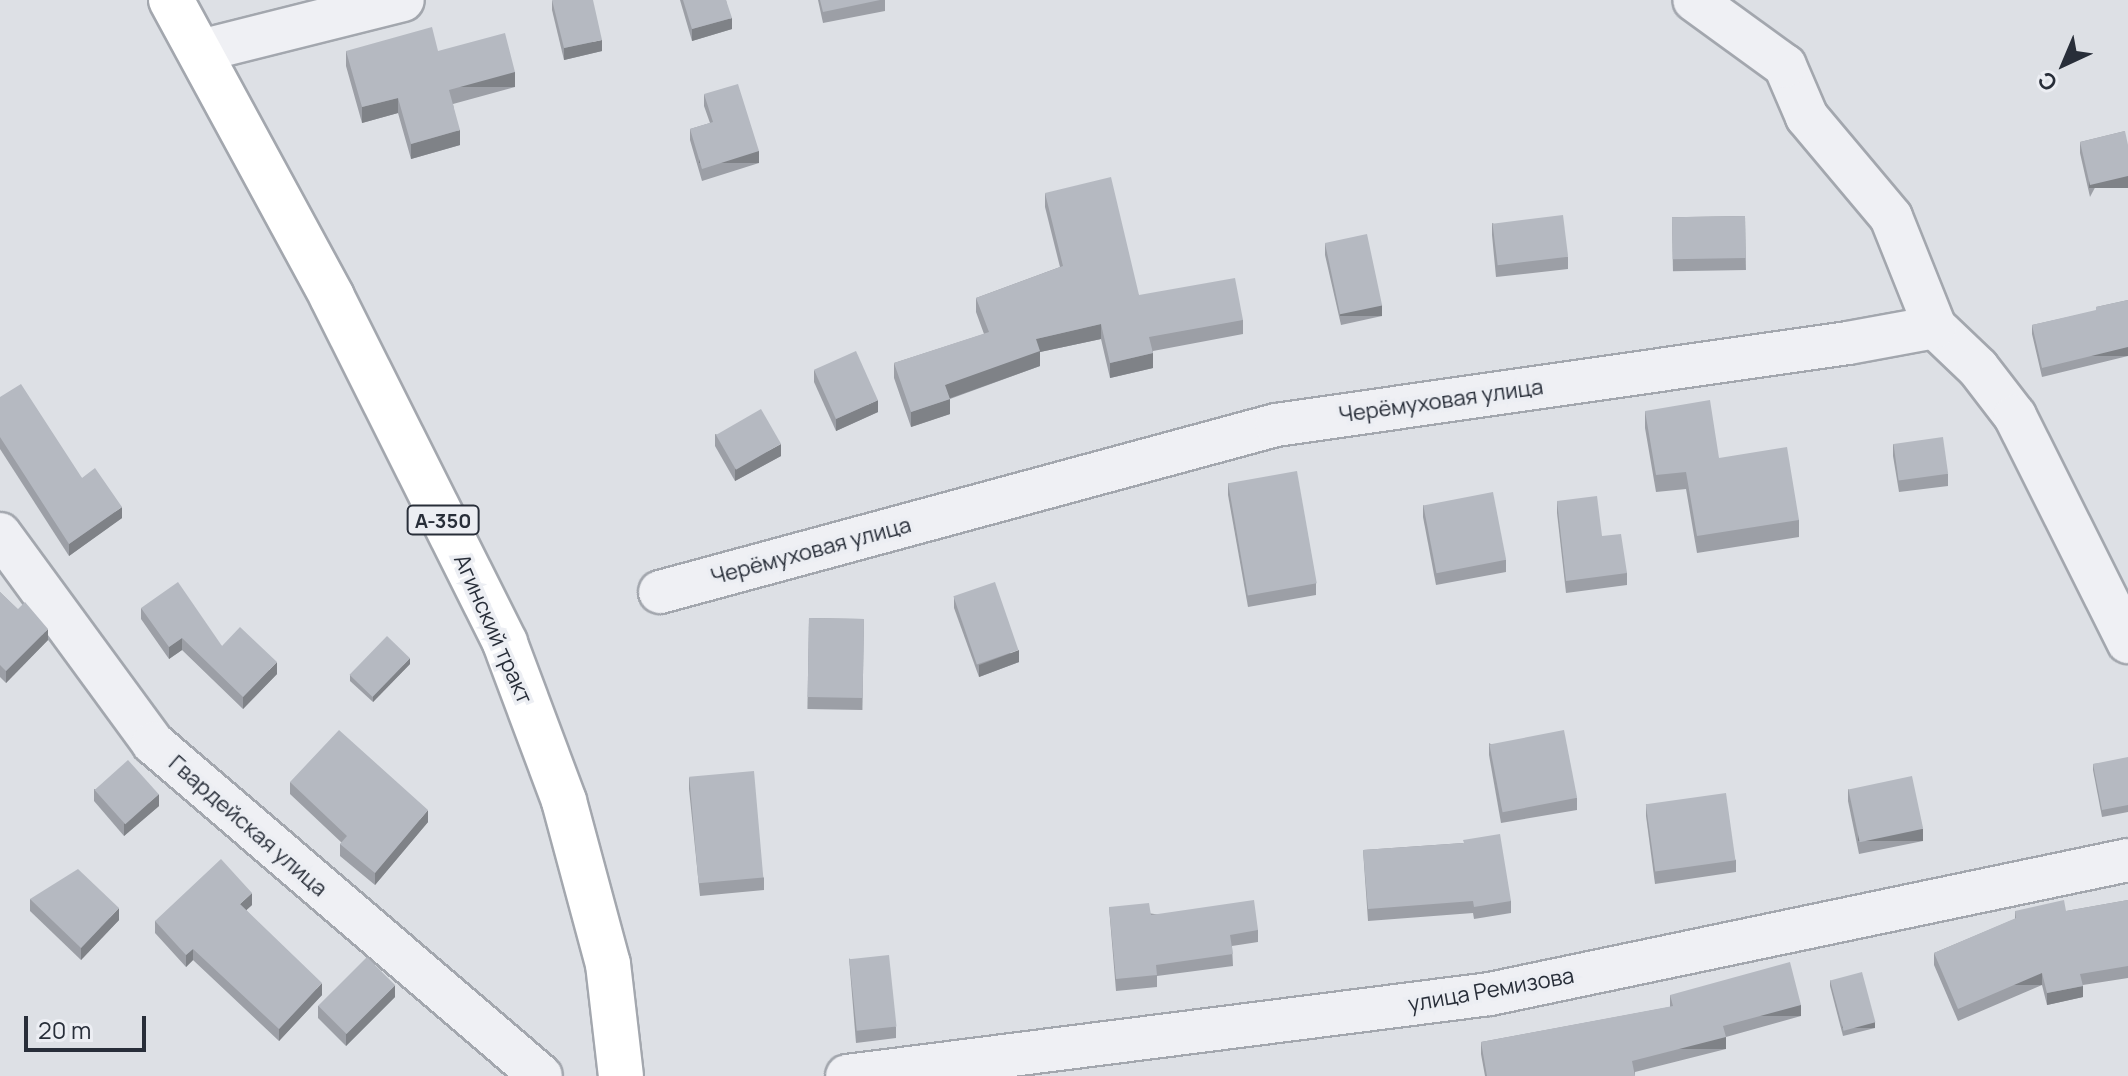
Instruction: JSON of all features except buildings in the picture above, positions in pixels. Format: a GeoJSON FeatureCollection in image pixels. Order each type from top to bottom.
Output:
{"type":"FeatureCollection","features":[{"type":"Feature","properties":{"kind":"highway","name":"Агинский тракт"},"geometry":{"type":"LineString","coordinates":[[171,0],[332,297],[505,643],[564,801],[608,964],[621,1076]]}},
{"type":"Feature","properties":{"kind":"street"},"geometry":{"type":"LineString","coordinates":[[200,51],[403,0]]}},
{"type":"Feature","properties":{"kind":"street"},"geometry":{"type":"LineString","coordinates":[[1694,0],[1785,66],[1807,117],[1891,217],[1935,327],[1978,368],[2015,416],[2128,642]]}},
{"type":"Feature","properties":{"kind":"street","name":"Черёмуховая улица"},"geometry":{"type":"LineString","coordinates":[[660,592],[1276,425],[1848,343],[1935,327]]}},
{"type":"Feature","properties":{"kind":"street","name":"Гвардейская улица"},"geometry":{"type":"LineString","coordinates":[[0,534],[153,743],[541,1076]]}},
{"type":"Feature","properties":{"kind":"street","name":"улица Ремизова"},"geometry":{"type":"LineString","coordinates":[[847,1076],[1490,994],[2128,860]]}}]}
